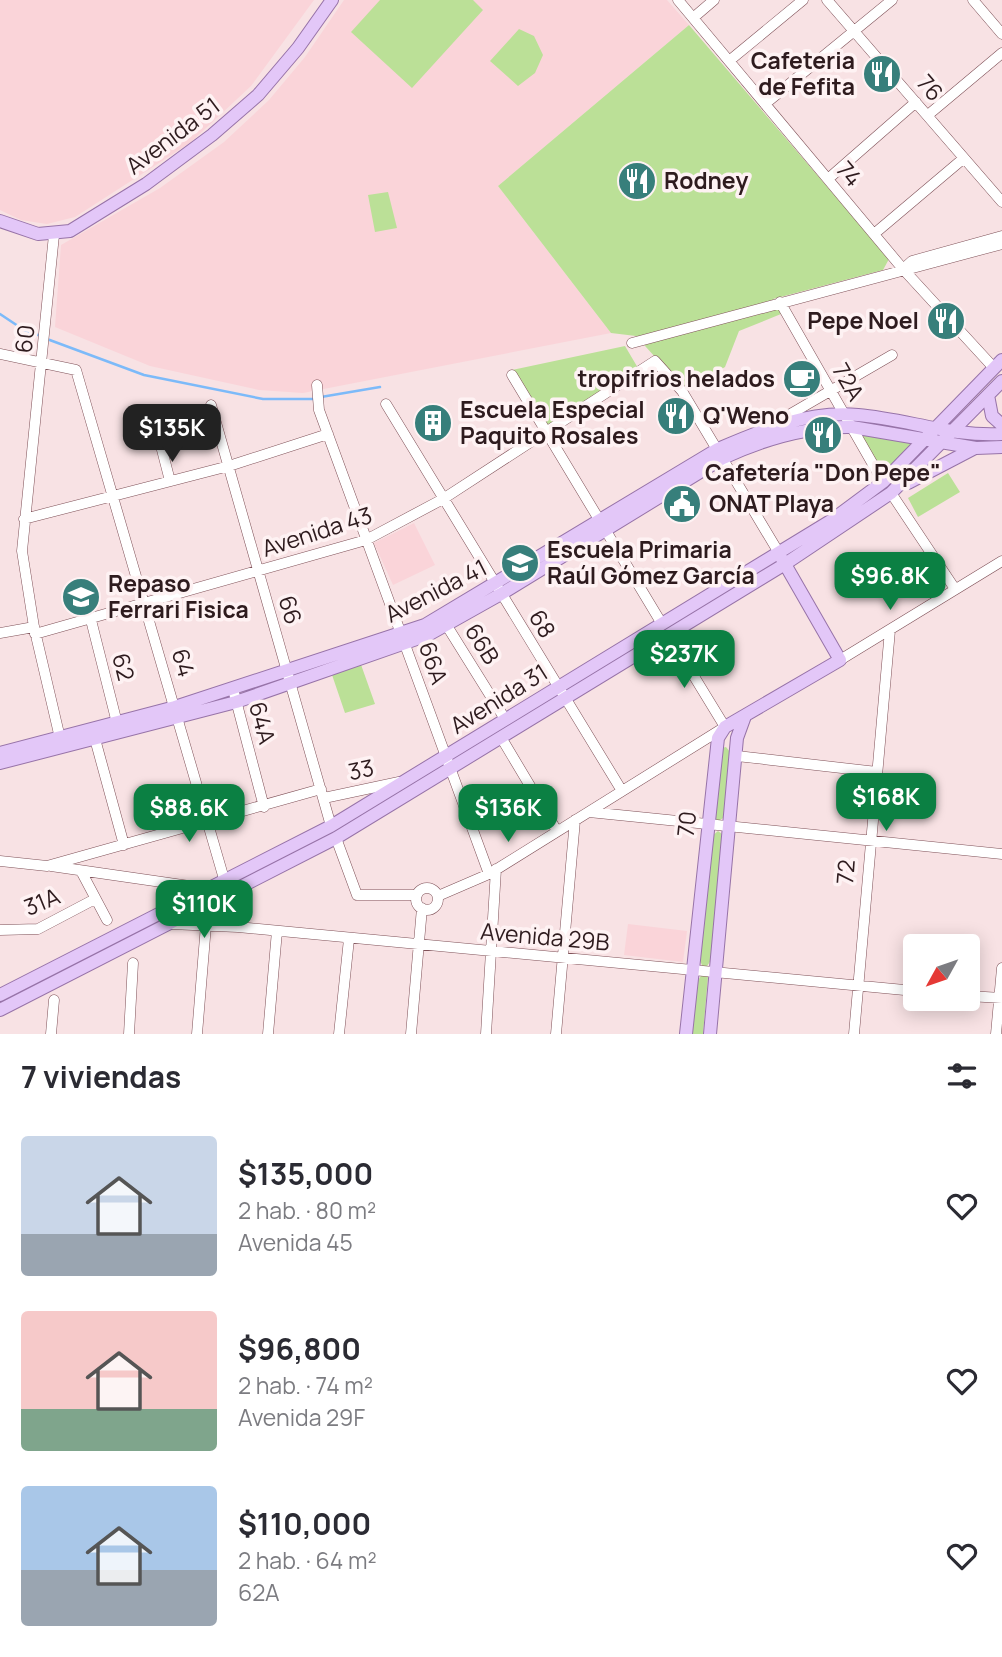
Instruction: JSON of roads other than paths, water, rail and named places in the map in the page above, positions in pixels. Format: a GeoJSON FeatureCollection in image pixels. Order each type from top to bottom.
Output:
{"type":"FeatureCollection","features":[{"type":"Feature","properties":{"kind":"main road","name":"Avenida 51"},"geometry":{"type":"LineString","coordinates":[[54,235],[88,222],[223,126],[274,78],[332,0]]}},
{"type":"Feature","properties":{"kind":"main road"},"geometry":{"type":"LineString","coordinates":[[0,221],[38,234],[54,235]]}},
{"type":"Feature","properties":{"kind":"main road"},"geometry":{"type":"LineString","coordinates":[[936,429],[998,364]]}},
{"type":"Feature","properties":{"kind":"main road"},"geometry":{"type":"LineString","coordinates":[[940,443],[1002,381]]}},
{"type":"Feature","properties":{"kind":"main road"},"geometry":{"type":"LineString","coordinates":[[988,395],[992,416],[1002,425]]}},
{"type":"Feature","properties":{"kind":"main road","name":"Avenida 41"},"geometry":{"type":"LineString","coordinates":[[0,764],[95,739],[447,626],[499,589],[602,524],[765,429],[791,421],[844,414],[936,429]]}},
{"type":"Feature","properties":{"kind":"main road","name":"Avenida 41"},"geometry":{"type":"LineString","coordinates":[[721,453],[788,434],[852,426],[940,443]]}},
{"type":"Feature","properties":{"kind":"main road"},"geometry":{"type":"LineString","coordinates":[[936,429],[1002,433]]}},
{"type":"Feature","properties":{"kind":"main road","name":"Avenida 31"},"geometry":{"type":"LineString","coordinates":[[887,487],[936,429]]}},
{"type":"Feature","properties":{"kind":"main road"},"geometry":{"type":"LineString","coordinates":[[940,443],[976,448],[1002,447]]}},
{"type":"Feature","properties":{"kind":"main road","name":"Avenida 31"},"geometry":{"type":"LineString","coordinates":[[0,1010],[171,924],[227,888],[450,770],[502,739],[670,637],[782,559],[832,520],[887,487],[940,443]]}},
{"type":"Feature","properties":{"kind":"main road"},"geometry":{"type":"LineString","coordinates":[[887,487],[976,448]]}},
{"type":"Feature","properties":{"kind":"main road"},"geometry":{"type":"LineString","coordinates":[[725,727],[840,660],[782,559]]}},
{"type":"Feature","properties":{"kind":"main road","name":"Avenida 31"},"geometry":{"type":"LineString","coordinates":[[334,832],[407,780],[505,719],[662,624],[782,559]]}},
{"type":"Feature","properties":{"kind":"main road","name":"Avenida 41"},"geometry":{"type":"LineString","coordinates":[[404,639],[437,619],[499,589]]}},
{"type":"Feature","properties":{"kind":"main road","name":"Avenida 41"},"geometry":{"type":"LineString","coordinates":[[0,752],[117,723],[177,713]]}},
{"type":"Feature","properties":{"kind":"main road","name":"70"},"geometry":{"type":"LineString","coordinates":[[710,1034],[737,738],[745,716]]}},
{"type":"Feature","properties":{"kind":"main road"},"geometry":{"type":"LineString","coordinates":[[725,727],[732,730],[737,738]]}},
{"type":"Feature","properties":{"kind":"main road","name":"70"},"geometry":{"type":"LineString","coordinates":[[686,1034],[715,746],[725,727]]}},
{"type":"Feature","properties":{"kind":"main road","name":"Avenida 31"},"geometry":{"type":"LineString","coordinates":[[0,995],[6,987],[210,889],[227,888]]}},
{"type":"Feature","properties":{"kind":"street","name":"74"},"geometry":{"type":"LineString","coordinates":[[678,0],[903,269],[998,364]]}},
{"type":"Feature","properties":{"kind":"street"},"geometry":{"type":"LineString","coordinates":[[693,18],[714,0]]}},
{"type":"Feature","properties":{"kind":"street"},"geometry":{"type":"LineString","coordinates":[[729,61],[803,0]]}},
{"type":"Feature","properties":{"kind":"street","name":"76"},"geometry":{"type":"LineString","coordinates":[[827,0],[1002,200]]}},
{"type":"Feature","properties":{"kind":"street"},"geometry":{"type":"LineString","coordinates":[[765,104],[892,0]]}},
{"type":"Feature","properties":{"kind":"street"},"geometry":{"type":"LineString","coordinates":[[973,0],[1002,34]]}},
{"type":"Feature","properties":{"kind":"street"},"geometry":{"type":"LineString","coordinates":[[928,115],[1002,53]]}},
{"type":"Feature","properties":{"kind":"street"},"geometry":{"type":"LineString","coordinates":[[828,179],[916,102]]}},
{"type":"Feature","properties":{"kind":"street"},"geometry":{"type":"LineString","coordinates":[[874,234],[964,158]]}},
{"type":"Feature","properties":{"kind":"street","name":"60"},"geometry":{"type":"LineString","coordinates":[[54,235],[24,519],[24,568],[35,630],[60,737]]}},
{"type":"Feature","properties":{"kind":"street"},"geometry":{"type":"LineString","coordinates":[[903,269],[912,261],[1002,236]]}},
{"type":"Feature","properties":{"kind":"street"},"geometry":{"type":"LineString","coordinates":[[632,342],[1002,244]]}},
{"type":"Feature","properties":{"kind":"street","name":"72A"},"geometry":{"type":"LineString","coordinates":[[780,302],[887,487],[955,589]]}},
{"type":"Feature","properties":{"kind":"street"},"geometry":{"type":"LineString","coordinates":[[0,354],[41,364]]}},
{"type":"Feature","properties":{"kind":"street"},"geometry":{"type":"LineString","coordinates":[[765,429],[892,355]]}},
{"type":"Feature","properties":{"kind":"street","name":"Avenida 43"},"geometry":{"type":"LineString","coordinates":[[0,633],[91,620],[366,540],[443,499],[655,361],[682,391],[721,453]]}},
{"type":"Feature","properties":{"kind":"street","name":"64"},"geometry":{"type":"LineString","coordinates":[[41,364],[76,370],[238,927]]}},
{"type":"Feature","properties":{"kind":"street"},"geometry":{"type":"LineString","coordinates":[[512,375],[662,624]]}},
{"type":"Feature","properties":{"kind":"street","name":"66A"},"geometry":{"type":"LineString","coordinates":[[317,385],[319,410],[445,757],[492,872],[492,952],[486,1034]]}},
{"type":"Feature","properties":{"kind":"street","name":"68"},"geometry":{"type":"LineString","coordinates":[[386,404],[622,791]]}},
{"type":"Feature","properties":{"kind":"street","name":"66"},"geometry":{"type":"LineString","coordinates":[[211,405],[322,793],[357,895],[417,895]]}},
{"type":"Feature","properties":{"kind":"street"},"geometry":{"type":"LineString","coordinates":[[139,418],[162,446],[170,481]]}},
{"type":"Feature","properties":{"kind":"street"},"geometry":{"type":"LineString","coordinates":[[24,519],[229,466],[328,434]]}},
{"type":"Feature","properties":{"kind":"street"},"geometry":{"type":"LineString","coordinates":[[721,453],[782,559]]}},
{"type":"Feature","properties":{"kind":"street"},"geometry":{"type":"LineString","coordinates":[[840,660],[1002,561]]}},
{"type":"Feature","properties":{"kind":"street"},"geometry":{"type":"LineString","coordinates":[[992,567],[1002,574]]}},
{"type":"Feature","properties":{"kind":"street","name":"62"},"geometry":{"type":"LineString","coordinates":[[91,620],[117,723]]}},
{"type":"Feature","properties":{"kind":"street","name":"66B"},"geometry":{"type":"LineString","coordinates":[[447,626],[505,719]]}},
{"type":"Feature","properties":{"kind":"street","name":"72"},"geometry":{"type":"LineString","coordinates":[[854,1034],[869,842],[890,630]]}},
{"type":"Feature","properties":{"kind":"street"},"geometry":{"type":"LineString","coordinates":[[422,908],[432,909],[438,897],[492,872],[725,727],[670,637]]}},
{"type":"Feature","properties":{"kind":"street","name":"64A"},"geometry":{"type":"LineString","coordinates":[[234,696],[264,807]]}},
{"type":"Feature","properties":{"kind":"street"},"geometry":{"type":"LineString","coordinates":[[95,739],[124,845]]}},
{"type":"Feature","properties":{"kind":"street"},"geometry":{"type":"LineString","coordinates":[[502,739],[557,831]]}},
{"type":"Feature","properties":{"kind":"street"},"geometry":{"type":"LineString","coordinates":[[737,756],[877,772]]}},
{"type":"Feature","properties":{"kind":"street","name":"33"},"geometry":{"type":"LineString","coordinates":[[47,866],[322,793],[407,780]]}},
{"type":"Feature","properties":{"kind":"street"},"geometry":{"type":"LineString","coordinates":[[588,812],[1002,855]]}},
{"type":"Feature","properties":{"kind":"street"},"geometry":{"type":"LineString","coordinates":[[556,1034],[575,820]]}},
{"type":"Feature","properties":{"kind":"street"},"geometry":{"type":"LineString","coordinates":[[0,861],[210,889]]}},
{"type":"Feature","properties":{"kind":"street"},"geometry":{"type":"LineString","coordinates":[[81,872],[107,920]]}},
{"type":"Feature","properties":{"kind":"street"},"geometry":{"type":"LineString","coordinates":[[411,1034],[422,908],[417,895],[428,888],[438,897]]}},
{"type":"Feature","properties":{"kind":"street","name":"31A"},"geometry":{"type":"LineString","coordinates":[[0,930],[38,929],[95,899]]}},
{"type":"Feature","properties":{"kind":"street","name":"Avenida 29B"},"geometry":{"type":"LineString","coordinates":[[171,924],[238,927],[903,990]]}},
{"type":"Feature","properties":{"kind":"street"},"geometry":{"type":"LineString","coordinates":[[197,1034],[206,925]]}},
{"type":"Feature","properties":{"kind":"street"},"geometry":{"type":"LineString","coordinates":[[268,1034],[276,931]]}},
{"type":"Feature","properties":{"kind":"street"},"geometry":{"type":"LineString","coordinates":[[339,1034],[349,939]]}},
{"type":"Feature","properties":{"kind":"street"},"geometry":{"type":"LineString","coordinates":[[129,1034],[133,963]]}},
{"type":"Feature","properties":{"kind":"street"},"geometry":{"type":"LineString","coordinates":[[996,1034],[1002,968]]}},
{"type":"Feature","properties":{"kind":"street"},"geometry":{"type":"LineString","coordinates":[[980,997],[1000,998]]}},
{"type":"Feature","properties":{"kind":"street"},"geometry":{"type":"LineString","coordinates":[[51,1034],[54,1000]]}},
{"type":"Feature","properties":{"kind":"waterway"},"geometry":{"type":"LineString","coordinates":[[0,314],[24,330],[41,336]]}},
{"type":"Feature","properties":{"kind":"waterway"},"geometry":{"type":"LineString","coordinates":[[47,339],[144,375],[263,399],[315,399]]}},
{"type":"Feature","properties":{"kind":"waterway"},"geometry":{"type":"LineString","coordinates":[[321,397],[380,387]]}},
{"type":"Feature","properties":{"kind":"place","name":"Cafeteria de Fefita"},"geometry":{"type":"Point","coordinates":[882,74]}},
{"type":"Feature","properties":{"kind":"place","name":"Rodney"},"geometry":{"type":"Point","coordinates":[637,181]}},
{"type":"Feature","properties":{"kind":"place","name":"Pepe Noel"},"geometry":{"type":"Point","coordinates":[946,321]}},
{"type":"Feature","properties":{"kind":"place","name":"tropifrios helados"},"geometry":{"type":"Point","coordinates":[802,379]}},
{"type":"Feature","properties":{"kind":"place","name":"Q'Weno"},"geometry":{"type":"Point","coordinates":[676,416]}},
{"type":"Feature","properties":{"kind":"place","name":"Escuela Especial Paquito Rosales"},"geometry":{"type":"Point","coordinates":[433,423]}},
{"type":"Feature","properties":{"kind":"place","name":"Cafetería \"Don Pepe\""},"geometry":{"type":"Point","coordinates":[823,435]}},
{"type":"Feature","properties":{"kind":"place","name":"ONAT Playa"},"geometry":{"type":"Point","coordinates":[682,504]}},
{"type":"Feature","properties":{"kind":"place","name":"Escuela Primaria Raúl Gómez García"},"geometry":{"type":"Point","coordinates":[520,563]}},
{"type":"Feature","properties":{"kind":"place","name":"Repaso Ferrari Fisica"},"geometry":{"type":"Point","coordinates":[81,597]}}]}
